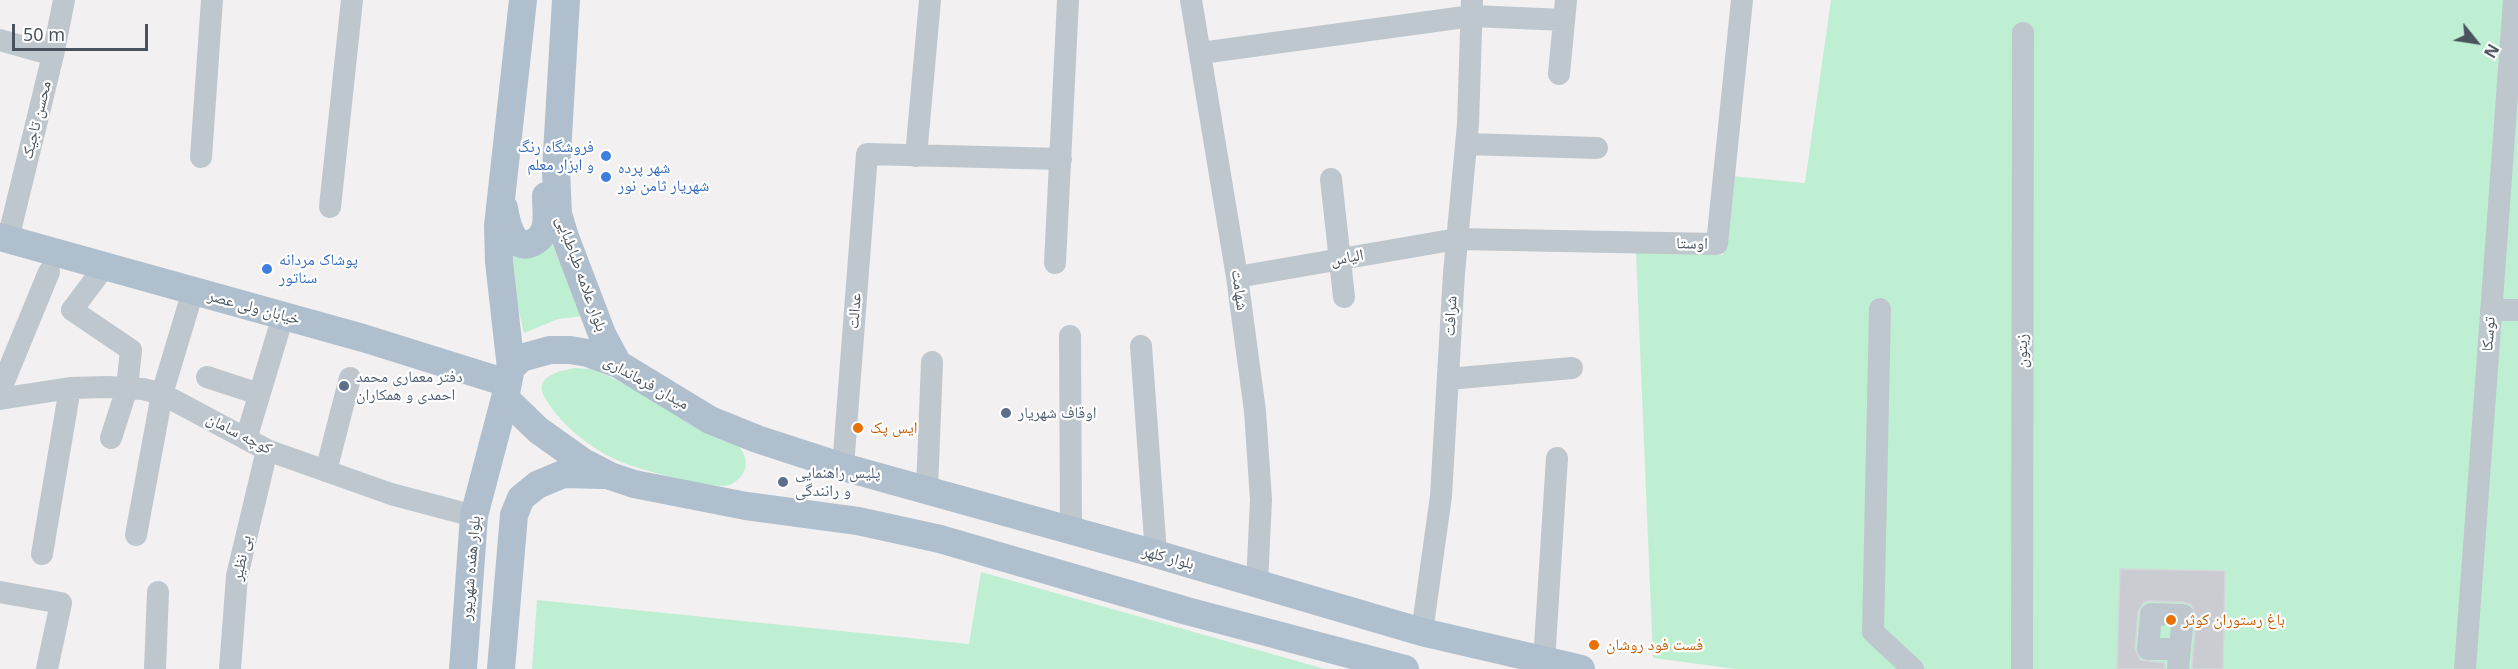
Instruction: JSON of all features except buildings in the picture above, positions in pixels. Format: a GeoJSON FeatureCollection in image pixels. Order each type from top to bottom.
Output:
{"type":"FeatureCollection","features":[{"type":"Feature","properties":{"kind":"main road"},"geometry":{"type":"LineString","coordinates":[[523,0],[498,226],[499,262],[508,383],[538,430],[609,476],[634,484],[676,494],[858,521],[940,538],[1187,611],[1405,669]]}},
{"type":"Feature","properties":{"kind":"main road","name":"بلوار علامه طباطبایی"},"geometry":{"type":"LineString","coordinates":[[566,0],[556,170],[558,214],[602,334],[618,364]]}},
{"type":"Feature","properties":{"kind":"main road"},"geometry":{"type":"LineString","coordinates":[[502,191],[506,220],[511,234],[518,243],[529,245],[540,239],[546,226],[547,184],[560,114]]}},
{"type":"Feature","properties":{"kind":"main road","name":"خیابان ولی عصر"},"geometry":{"type":"LineString","coordinates":[[4,238],[283,316],[508,383]]}},
{"type":"Feature","properties":{"kind":"main road","name":"میدان فرمانداری"},"geometry":{"type":"LineString","coordinates":[[508,383],[521,358],[550,350],[588,353],[618,364],[710,420],[757,439]]}},
{"type":"Feature","properties":{"kind":"main road","name":"بلوار هفده شهریور"},"geometry":{"type":"LineString","coordinates":[[463,669],[474,516],[508,383]]}},
{"type":"Feature","properties":{"kind":"main road","name":"بلوار کلهر"},"geometry":{"type":"LineString","coordinates":[[757,439],[843,467],[1156,554],[1422,632],[1581,669]]}},
{"type":"Feature","properties":{"kind":"main road"},"geometry":{"type":"LineString","coordinates":[[501,669],[514,515],[520,498],[537,485],[563,474],[609,476]]}},
{"type":"Feature","properties":{"kind":"street","name":"محسن تاجیک"},"geometry":{"type":"LineString","coordinates":[[4,238],[53,55],[64,0]]}},
{"type":"Feature","properties":{"kind":"street"},"geometry":{"type":"LineString","coordinates":[[201,157],[212,0]]}},
{"type":"Feature","properties":{"kind":"street"},"geometry":{"type":"LineString","coordinates":[[330,207],[352,0]]}},
{"type":"Feature","properties":{"kind":"street"},"geometry":{"type":"LineString","coordinates":[[930,0],[916,156],[1061,159]]}},
{"type":"Feature","properties":{"kind":"street"},"geometry":{"type":"LineString","coordinates":[[1055,263],[1068,0]]}},
{"type":"Feature","properties":{"kind":"street","name":"شهامت"},"geometry":{"type":"LineString","coordinates":[[1191,0],[1237,278],[1255,411],[1261,500],[1257,583]]}},
{"type":"Feature","properties":{"kind":"street","name":"اوستا"},"geometry":{"type":"LineString","coordinates":[[1457,239],[1717,244],[1742,0]]}},
{"type":"Feature","properties":{"kind":"street","name":"توسکا"},"geometry":{"type":"LineString","coordinates":[[2465,669],[2514,0]]}},
{"type":"Feature","properties":{"kind":"street"},"geometry":{"type":"LineString","coordinates":[[1201,53],[1472,8],[1565,10],[1559,74]]}},
{"type":"Feature","properties":{"kind":"street","name":"شرافت"},"geometry":{"type":"LineString","coordinates":[[1422,632],[1441,496],[1457,239],[1466,144],[1472,8]]}},
{"type":"Feature","properties":{"kind":"street","name":"زیتون"},"geometry":{"type":"LineString","coordinates":[[2022,669],[2023,33]]}},
{"type":"Feature","properties":{"kind":"street"},"geometry":{"type":"LineString","coordinates":[[0,40],[53,55]]}},
{"type":"Feature","properties":{"kind":"street"},"geometry":{"type":"LineString","coordinates":[[1466,144],[1597,148]]}},
{"type":"Feature","properties":{"kind":"street","name":"عدالت"},"geometry":{"type":"LineString","coordinates":[[843,467],[867,154],[916,156]]}},
{"type":"Feature","properties":{"kind":"street"},"geometry":{"type":"LineString","coordinates":[[1331,179],[1344,297]]}},
{"type":"Feature","properties":{"kind":"street","name":"الیاس"},"geometry":{"type":"LineString","coordinates":[[1237,278],[1457,239]]}},
{"type":"Feature","properties":{"kind":"street"},"geometry":{"type":"LineString","coordinates":[[105,266],[72,310],[131,350],[127,388],[111,438]]}},
{"type":"Feature","properties":{"kind":"street"},"geometry":{"type":"LineString","coordinates":[[0,392],[49,272]]}},
{"type":"Feature","properties":{"kind":"street"},"geometry":{"type":"LineString","coordinates":[[136,535],[162,394],[193,291]]}},
{"type":"Feature","properties":{"kind":"street"},"geometry":{"type":"LineString","coordinates":[[1880,309],[1874,632],[1913,669]]}},
{"type":"Feature","properties":{"kind":"street"},"geometry":{"type":"LineString","coordinates":[[2491,310],[2518,310]]}},
{"type":"Feature","properties":{"kind":"street"},"geometry":{"type":"LineString","coordinates":[[246,439],[283,316]]}},
{"type":"Feature","properties":{"kind":"street"},"geometry":{"type":"LineString","coordinates":[[1070,336],[1071,532]]}},
{"type":"Feature","properties":{"kind":"street"},"geometry":{"type":"LineString","coordinates":[[1141,346],[1156,554]]}},
{"type":"Feature","properties":{"kind":"street"},"geometry":{"type":"LineString","coordinates":[[927,490],[932,362]]}},
{"type":"Feature","properties":{"kind":"street"},"geometry":{"type":"LineString","coordinates":[[1448,379],[1572,368]]}},
{"type":"Feature","properties":{"kind":"street"},"geometry":{"type":"LineString","coordinates":[[207,377],[259,394]]}},
{"type":"Feature","properties":{"kind":"street"},"geometry":{"type":"LineString","coordinates":[[326,471],[350,378]]}},
{"type":"Feature","properties":{"kind":"street"},"geometry":{"type":"LineString","coordinates":[[42,554],[70,388]]}},
{"type":"Feature","properties":{"kind":"street","name":"کوچه سامان"},"geometry":{"type":"LineString","coordinates":[[0,399],[70,388],[143,389],[162,394],[267,450],[391,494],[474,516]]}},
{"type":"Feature","properties":{"kind":"street","name":"بی نظیر"},"geometry":{"type":"LineString","coordinates":[[230,669],[237,576],[267,450]]}},
{"type":"Feature","properties":{"kind":"street"},"geometry":{"type":"LineString","coordinates":[[1544,661],[1557,458]]}},
{"type":"Feature","properties":{"kind":"street"},"geometry":{"type":"LineString","coordinates":[[0,592],[61,603],[47,669]]}},
{"type":"Feature","properties":{"kind":"street"},"geometry":{"type":"LineString","coordinates":[[155,669],[158,592]]}},
{"type":"Feature","properties":{"kind":"green space"},"geometry":{"type":"Polygon","coordinates":[[[1831,0],[2518,0],[2518,669],[1736,669],[1653,658],[1636,252],[1723,255],[1731,176],[1805,183],[1831,0]]]}},
{"type":"Feature","properties":{"kind":"green space"},"geometry":{"type":"Polygon","coordinates":[[[551,242],[584,316],[558,319],[524,333],[504,248],[551,242]]]}},
{"type":"Feature","properties":{"kind":"green space"},"geometry":{"type":"Polygon","coordinates":[[[574,368],[591,369],[610,377],[734,441],[745,457],[746,465],[742,475],[737,481],[725,486],[702,484],[621,462],[600,451],[561,420],[543,393],[542,387],[547,377],[574,368]]]}},
{"type":"Feature","properties":{"kind":"green space"},"geometry":{"type":"Polygon","coordinates":[[[981,572],[1325,669],[532,669],[537,600],[969,644],[981,572]]]}},
{"type":"Feature","properties":{"kind":"place","name":"فروشگاه رنگ و ابزار معلم"},"geometry":{"type":"Point","coordinates":[606,156]}},
{"type":"Feature","properties":{"kind":"place","name":"شهر پرده شهریار ثامن نور"},"geometry":{"type":"Point","coordinates":[606,177]}},
{"type":"Feature","properties":{"kind":"place","name":"پوشاک مردانه سناتور"},"geometry":{"type":"Point","coordinates":[267,269]}},
{"type":"Feature","properties":{"kind":"place","name":"دفتر معماری محمد احمدی و همکاران"},"geometry":{"type":"Point","coordinates":[344,386]}},
{"type":"Feature","properties":{"kind":"place","name":"اوقاف شهریار"},"geometry":{"type":"Point","coordinates":[1006,413]}},
{"type":"Feature","properties":{"kind":"place","name":"ایس پک"},"geometry":{"type":"Point","coordinates":[858,428]}},
{"type":"Feature","properties":{"kind":"place","name":"پلیس راهنمایی و رانندگی"},"geometry":{"type":"Point","coordinates":[783,482]}},
{"type":"Feature","properties":{"kind":"place","name":"باغ رستوران کوثر"},"geometry":{"type":"Point","coordinates":[2171,620]}},
{"type":"Feature","properties":{"kind":"place","name":"فست فود روشان"},"geometry":{"type":"Point","coordinates":[1594,645]}}]}
